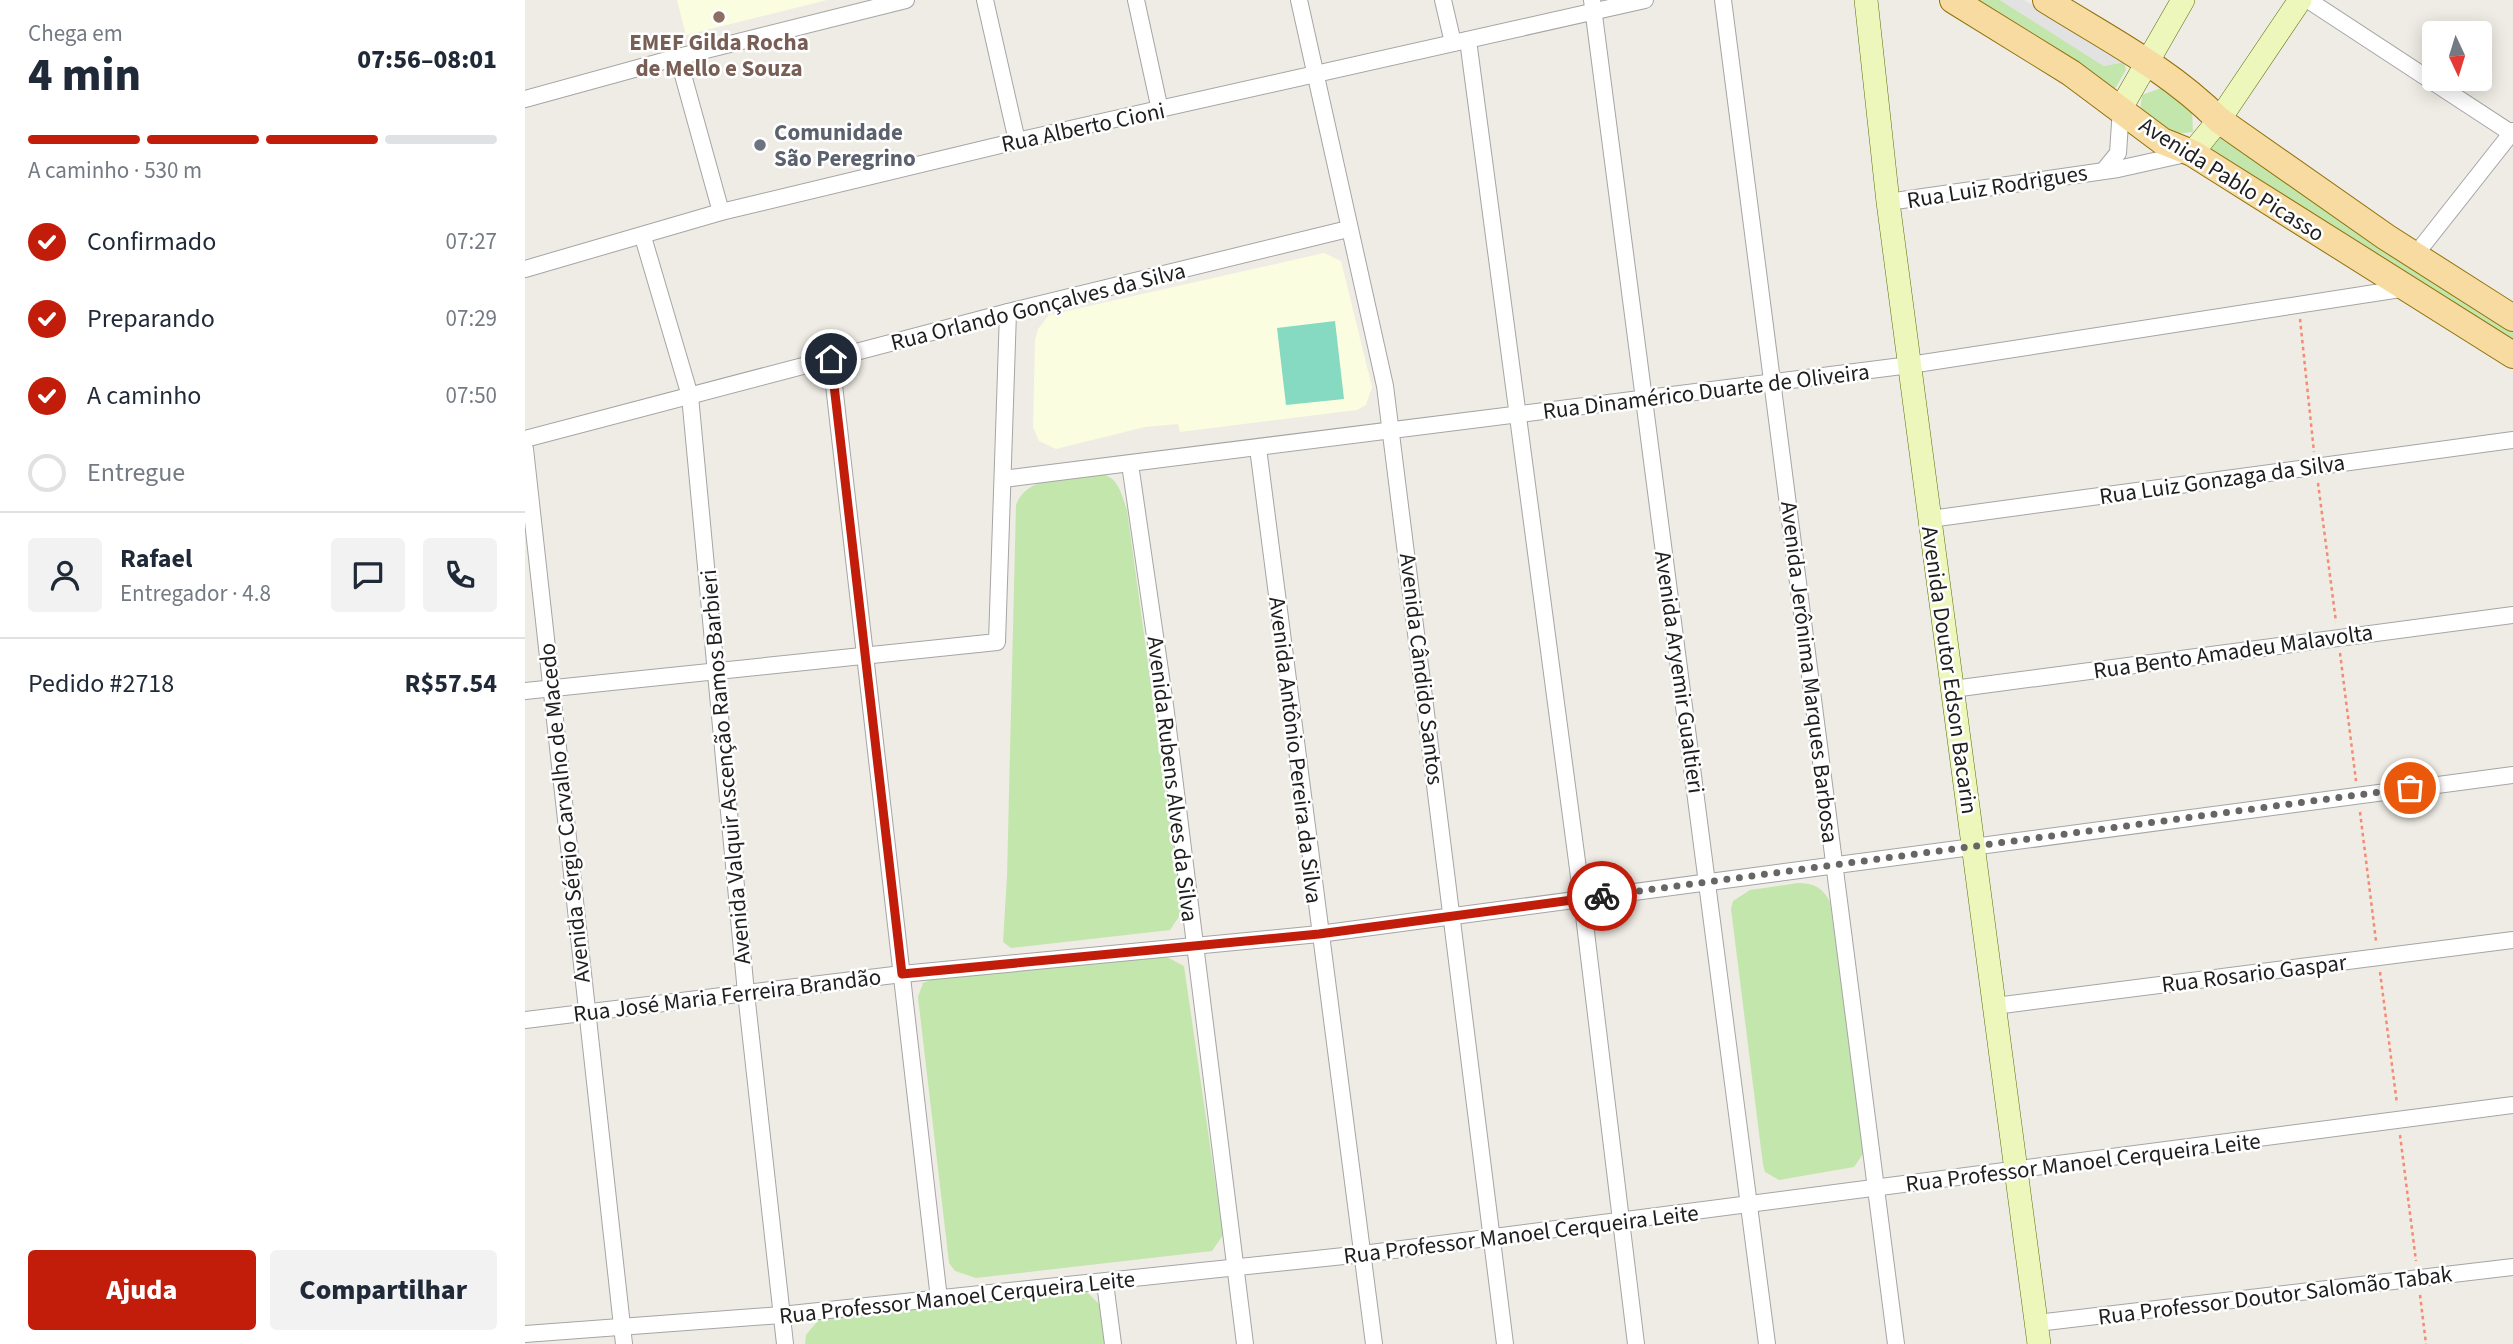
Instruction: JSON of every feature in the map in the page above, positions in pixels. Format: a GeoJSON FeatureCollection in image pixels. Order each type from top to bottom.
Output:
{"type":"FeatureCollection","features":[{"type":"Feature","properties":{"kind":"main road","name":"Avenida Pablo Picasso"},"geometry":{"type":"LineString","coordinates":[[1953,0],[2120,108],[2162,141],[2192,153],[2513,355]]}},
{"type":"Feature","properties":{"kind":"main road","name":"Avenida Pablo Picasso"},"geometry":{"type":"LineString","coordinates":[[2046,0],[2146,62],[2197,97],[2219,120],[2386,237],[2513,318]]}},
{"type":"Feature","properties":{"kind":"street"},"geometry":{"type":"LineString","coordinates":[[525,99],[678,57],[906,0]]}},
{"type":"Feature","properties":{"kind":"street"},"geometry":{"type":"LineString","coordinates":[[985,0],[1017,141]]}},
{"type":"Feature","properties":{"kind":"street"},"geometry":{"type":"LineString","coordinates":[[1136,0],[1160,110]]}},
{"type":"Feature","properties":{"kind":"street","name":"Avenida Cândido Santos"},"geometry":{"type":"LineString","coordinates":[[1299,0],[1385,386],[1454,916],[1490,1238],[1505,1344]]}},
{"type":"Feature","properties":{"kind":"street"},"geometry":{"type":"LineString","coordinates":[[1443,0],[1461,42],[1516,415],[1582,899],[1636,1344]]}},
{"type":"Feature","properties":{"kind":"street","name":"Rua Alberto Cioni"},"geometry":{"type":"LineString","coordinates":[[525,269],[643,237],[721,212],[1017,141],[1461,42],[1593,6],[1645,0]]}},
{"type":"Feature","properties":{"kind":"street","name":"Avenida Jerônima Marques Barbosa"},"geometry":{"type":"LineString","coordinates":[[1723,0],[1896,1344]]}},
{"type":"Feature","properties":{"kind":"street","name":"Avenida Doutor Edson Bacarin"},"geometry":{"type":"LineString","coordinates":[[1866,0],[1888,202],[2038,1334]]}},
{"type":"Feature","properties":{"kind":"street","name":"Avenida Doutor Edson Bacarin"},"geometry":{"type":"LineString","coordinates":[[1870,37],[1876,4],[1881,0]]}},
{"type":"Feature","properties":{"kind":"street"},"geometry":{"type":"LineString","coordinates":[[2120,108],[2183,0]]}},
{"type":"Feature","properties":{"kind":"street"},"geometry":{"type":"LineString","coordinates":[[2192,153],[2219,120],[2300,0]]}},
{"type":"Feature","properties":{"kind":"street"},"geometry":{"type":"LineString","coordinates":[[2308,0],[2512,132],[2416,254]]}},
{"type":"Feature","properties":{"kind":"street","name":"Avenida Aryemir Gualtieri"},"geometry":{"type":"LineString","coordinates":[[1593,6],[1767,1344]]}},
{"type":"Feature","properties":{"kind":"street"},"geometry":{"type":"LineString","coordinates":[[678,57],[721,212]]}},
{"type":"Feature","properties":{"kind":"street","name":"Rua Luiz Rodrigues"},"geometry":{"type":"LineString","coordinates":[[2105,169],[2118,153],[2120,108]]}},
{"type":"Feature","properties":{"kind":"street","name":"Rua Luiz Rodrigues"},"geometry":{"type":"LineString","coordinates":[[1888,202],[2192,153]]}},
{"type":"Feature","properties":{"kind":"street","name":"Rua Orlando Gonçalves da Silva"},"geometry":{"type":"LineString","coordinates":[[525,439],[1008,312],[1348,229]]}},
{"type":"Feature","properties":{"kind":"street","name":"Avenida Valquir Ascenção Ramos Barbieri"},"geometry":{"type":"LineString","coordinates":[[643,237],[689,396],[746,993],[785,1344]]}},
{"type":"Feature","properties":{"kind":"street","name":"Rua Dinamérico Duarte de Oliveira"},"geometry":{"type":"LineString","coordinates":[[1003,480],[1910,365],[2407,288]]}},
{"type":"Feature","properties":{"kind":"street"},"geometry":{"type":"LineString","coordinates":[[525,691],[997,642],[1008,312]]}},
{"type":"Feature","properties":{"kind":"street"},"geometry":{"type":"LineString","coordinates":[[831,359],[939,1299]]}},
{"type":"Feature","properties":{"kind":"street","name":"Rua Luiz Gonzaga da Silva"},"geometry":{"type":"LineString","coordinates":[[1930,519],[2513,440]]}},
{"type":"Feature","properties":{"kind":"street","name":"Avenida Antônio Pereira da Silva"},"geometry":{"type":"LineString","coordinates":[[1258,448],[1374,1344]]}},
{"type":"Feature","properties":{"kind":"street","name":"Avenida Sérgio Carvalho de Macedo"},"geometry":{"type":"LineString","coordinates":[[525,449],[623,1336]]}},
{"type":"Feature","properties":{"kind":"street","name":"Avenida Rubens Alves da Silva"},"geometry":{"type":"LineString","coordinates":[[1130,464],[1165,705],[1245,1344]]}},
{"type":"Feature","properties":{"kind":"street","name":"Rua Bento Amadeu Malavolta"},"geometry":{"type":"LineString","coordinates":[[1953,689],[2513,615]]}},
{"type":"Feature","properties":{"kind":"street","name":"Rua José Maria Ferreira Brandão"},"geometry":{"type":"LineString","coordinates":[[525,1020],[902,974],[1319,934],[2513,775]]}},
{"type":"Feature","properties":{"kind":"street","name":"Rua Rosario Gaspar"},"geometry":{"type":"LineString","coordinates":[[1995,1006],[2513,940]]}},
{"type":"Feature","properties":{"kind":"street","name":"Rua Professor Manoel Cerqueira Leite"},"geometry":{"type":"LineString","coordinates":[[525,1334],[623,1336],[781,1315],[1363,1254],[2513,1105]]}},
{"type":"Feature","properties":{"kind":"street","name":"Rua Professor Doutor Salomão Tabak"},"geometry":{"type":"LineString","coordinates":[[2038,1334],[2513,1267]]}},
{"type":"Feature","properties":{"kind":"street"},"geometry":{"type":"LineString","coordinates":[[1105,1283],[1113,1344]]}},
{"type":"Feature","properties":{"kind":"path"},"geometry":{"type":"LineString","coordinates":[[2299,305],[2316,466],[2426,1344]]}},
{"type":"Feature","properties":{"kind":"shaded area","name":"EMEF Gilda Rocha de Mello e Souza"},"geometry":{"type":"Polygon","coordinates":[[[677,0],[827,0],[686,35],[677,0]]]}},
{"type":"Feature","properties":{"kind":"shaded area"},"geometry":{"type":"Polygon","coordinates":[[[2000,0],[2024,0],[2124,62],[2104,66],[2000,0]]]}},
{"type":"Feature","properties":{"kind":"shaded area"},"geometry":{"type":"Polygon","coordinates":[[[1324,253],[1341,261],[1372,387],[1366,405],[1357,410],[1180,432],[1178,424],[1145,427],[1056,449],[1039,441],[1033,427],[1035,340],[1038,329],[1049,315],[1324,253]]]}},
{"type":"Feature","properties":{"kind":"green space"},"geometry":{"type":"Polygon","coordinates":[[[1975,0],[2000,0],[2104,66],[2124,62],[2126,70],[2113,92],[1975,0]]]}},
{"type":"Feature","properties":{"kind":"green space"},"geometry":{"type":"Polygon","coordinates":[[[2161,88],[2192,109],[2193,132],[2173,134],[2140,111],[2142,95],[2161,88]]]}},
{"type":"Feature","properties":{"kind":"green space"},"geometry":{"type":"Polygon","coordinates":[[[2217,131],[2513,328],[2513,344],[2203,148],[2217,131]]]}},
{"type":"Feature","properties":{"kind":"green space"},"geometry":{"type":"Polygon","coordinates":[[[1335,321],[1344,399],[1286,405],[1277,328],[1335,321]]]}},
{"type":"Feature","properties":{"kind":"green space"},"geometry":{"type":"Polygon","coordinates":[[[1094,473],[1108,476],[1117,484],[1127,510],[1182,912],[1170,930],[1011,948],[1003,942],[1016,505],[1029,488],[1038,483],[1094,473]]]}},
{"type":"Feature","properties":{"kind":"green space"},"geometry":{"type":"Polygon","coordinates":[[[1798,883],[1817,887],[1830,902],[1865,1151],[1854,1167],[1779,1180],[1765,1172],[1763,1165],[1731,909],[1733,901],[1750,890],[1798,883]]]}},
{"type":"Feature","properties":{"kind":"green space"},"geometry":{"type":"Polygon","coordinates":[[[1167,957],[1184,966],[1223,1235],[1212,1251],[976,1278],[955,1271],[949,1263],[918,997],[923,983],[933,979],[1167,957]]]}},
{"type":"Feature","properties":{"kind":"green space"},"geometry":{"type":"Polygon","coordinates":[[[1086,1291],[1100,1305],[1109,1344],[805,1344],[806,1335],[820,1318],[1086,1291]]]}},
{"type":"Feature","properties":{"kind":"way so far"},"geometry":{"type":"LineString","coordinates":[[1602,896],[2410,788]]}},
{"type":"Feature","properties":{"kind":"place","name":"EMEF Gilda Rocha de Mello e Souza"},"geometry":{"type":"Point","coordinates":[719,17]}},
{"type":"Feature","properties":{"kind":"place","name":"Comunidade São Peregrino"},"geometry":{"type":"Point","coordinates":[760,145]}},
{"type":"Feature","properties":{"kind":"route"},"geometry":{"type":"LineString","coordinates":[[831,359],[902,974],[1319,934],[1602,896]]}}]}
